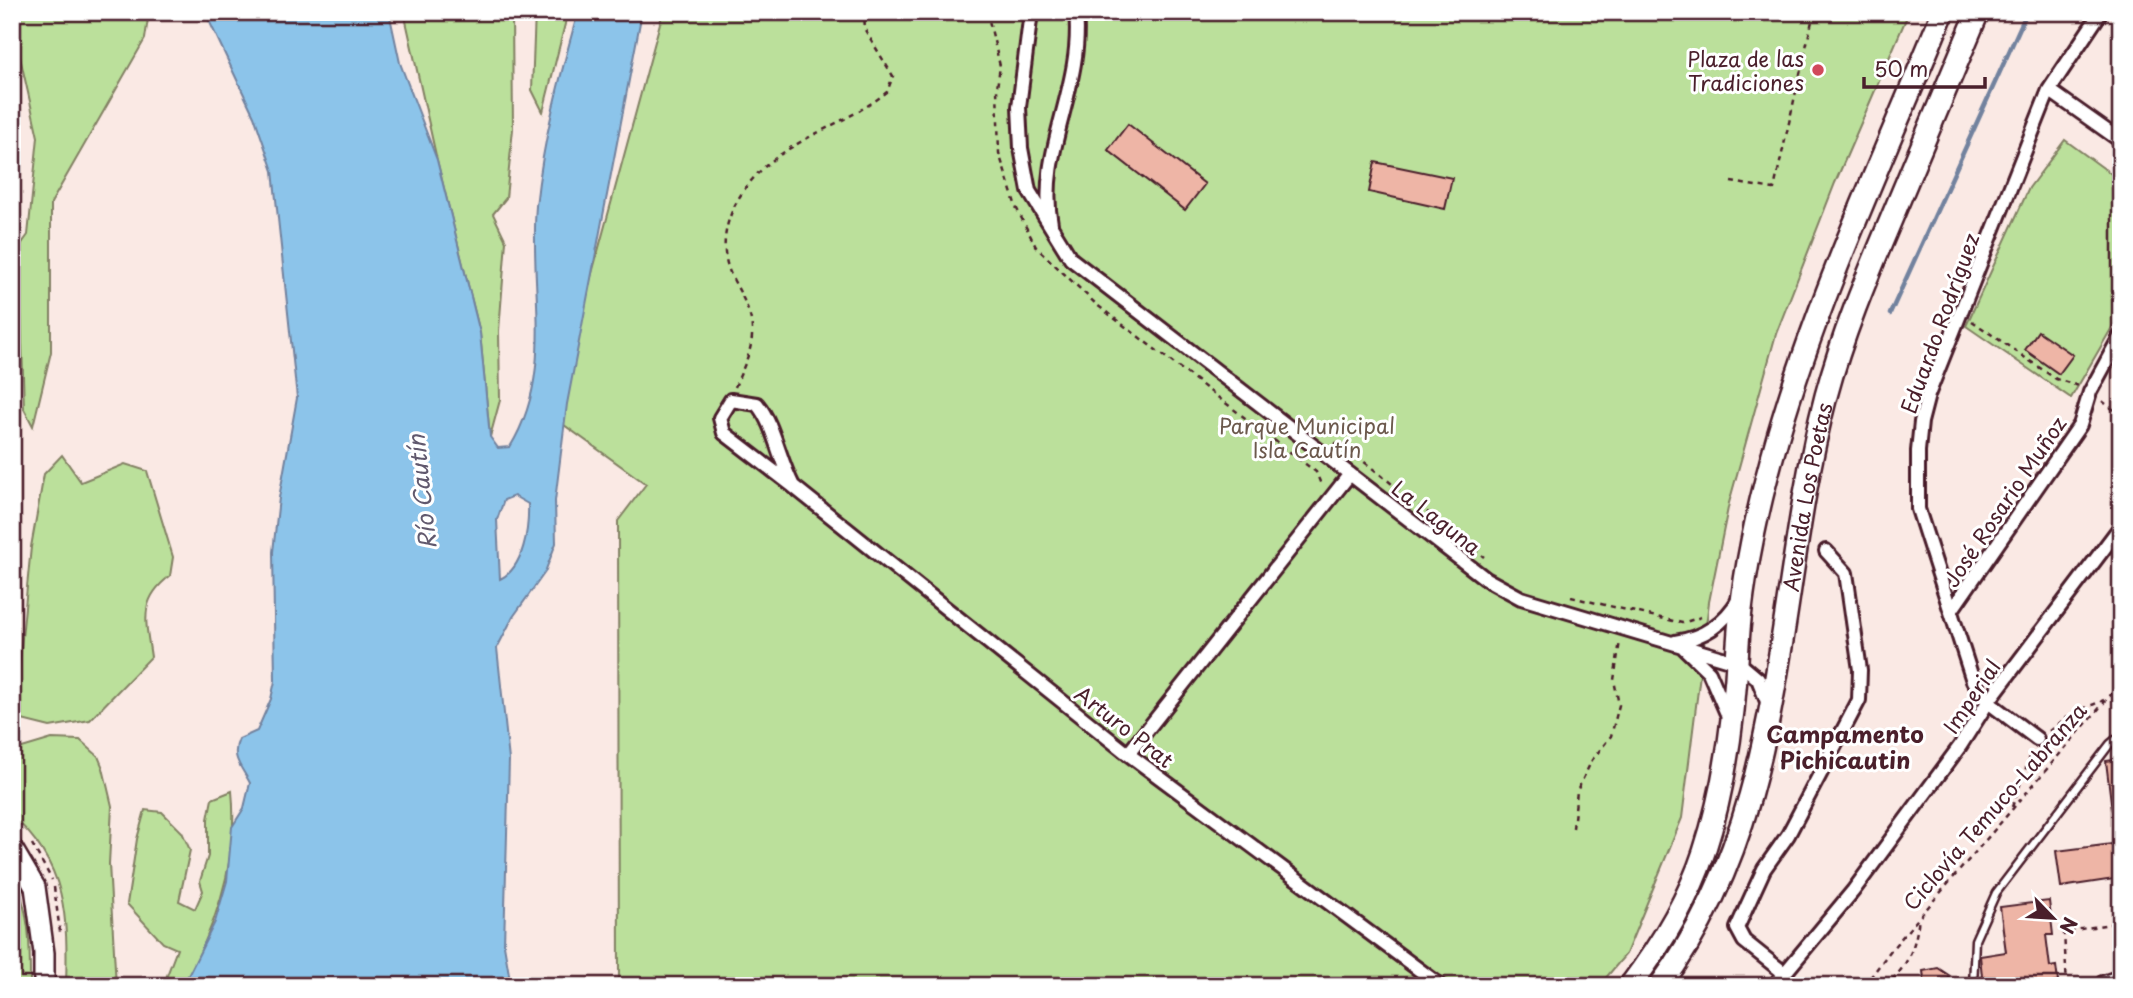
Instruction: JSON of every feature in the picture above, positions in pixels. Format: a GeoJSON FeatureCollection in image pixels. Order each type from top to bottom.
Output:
{"type":"FeatureCollection","features":[{"type":"Feature","properties":{"kind":"main road","name":"Avenida Los Poetas"},"geometry":{"type":"LineString","coordinates":[[1630,986],[1668,930],[1699,865],[1717,804],[1731,724],[1747,579],[1775,447],[1803,362],[1848,243],[1943,12]]}},
{"type":"Feature","properties":{"kind":"main road","name":"Avenida Los Poetas"},"geometry":{"type":"LineString","coordinates":[[1660,986],[1707,912],[1735,849],[1756,783],[1811,464],[1838,357],[1850,319],[1978,12]]}},
{"type":"Feature","properties":{"kind":"main road"},"geometry":{"type":"LineString","coordinates":[[12,848],[35,887],[44,953],[44,986]]}},
{"type":"Feature","properties":{"kind":"street","name":"La Laguna"},"geometry":{"type":"LineString","coordinates":[[1031,12],[1019,107],[1021,148],[1029,191],[1071,260],[1486,579],[1521,598],[1671,642]]}},
{"type":"Feature","properties":{"kind":"street","name":"La Laguna"},"geometry":{"type":"LineString","coordinates":[[1051,228],[1046,198],[1048,173],[1070,92],[1076,43],[1076,12]]}},
{"type":"Feature","properties":{"kind":"street","name":"Eduardo Rodríguez"},"geometry":{"type":"LineString","coordinates":[[1987,702],[1973,681],[1918,509],[1917,462],[1928,395],[2049,90],[2101,12]]}},
{"type":"Feature","properties":{"kind":"street"},"geometry":{"type":"LineString","coordinates":[[2049,90],[2121,141]]}},
{"type":"Feature","properties":{"kind":"street","name":"José Rosario Muñoz"},"geometry":{"type":"LineString","coordinates":[[1951,611],[2080,425],[2090,392],[2121,335]]}},
{"type":"Feature","properties":{"kind":"street","name":"Arturo Prat"},"geometry":{"type":"LineString","coordinates":[[793,486],[780,463],[766,415],[757,404],[731,400],[720,418],[724,433],[1128,754],[1441,986]]}},
{"type":"Feature","properties":{"kind":"street"},"geometry":{"type":"LineString","coordinates":[[1128,754],[1350,474]]}},
{"type":"Feature","properties":{"kind":"street","name":"Imperial"},"geometry":{"type":"LineString","coordinates":[[1774,986],[1886,846],[1960,746],[1987,702],[2121,526]]}},
{"type":"Feature","properties":{"kind":"street"},"geometry":{"type":"LineString","coordinates":[[1784,974],[1744,941],[1737,928],[1764,870],[1788,835],[1859,700],[1860,670],[1846,573],[1826,551]]}},
{"type":"Feature","properties":{"kind":"street"},"geometry":{"type":"LineString","coordinates":[[1671,642],[1694,638],[1723,620],[1738,601],[1747,579]]}},
{"type":"Feature","properties":{"kind":"street"},"geometry":{"type":"LineString","coordinates":[[1671,642],[1739,663],[1751,672],[1762,687],[1768,715]]}},
{"type":"Feature","properties":{"kind":"street"},"geometry":{"type":"LineString","coordinates":[[1671,642],[1692,654],[1709,671],[1721,694],[1731,724]]}},
{"type":"Feature","properties":{"kind":"street"},"geometry":{"type":"LineString","coordinates":[[1987,702],[2036,739]]}},
{"type":"Feature","properties":{"kind":"lane"},"geometry":{"type":"LineString","coordinates":[[1973,986],[1975,940],[1996,893],[2110,744],[2121,735]]}},
{"type":"Feature","properties":{"kind":"lane"},"geometry":{"type":"LineString","coordinates":[[2101,986],[2104,978],[2121,974]]}},
{"type":"Feature","properties":{"kind":"path"},"geometry":{"type":"LineString","coordinates":[[731,400],[747,357],[752,332],[746,303],[726,261],[724,236],[728,223],[746,188],[769,163],[887,92],[893,76],[865,30],[864,12]]}},
{"type":"Feature","properties":{"kind":"path"},"geometry":{"type":"LineString","coordinates":[[1731,182],[1774,189],[1814,12]]}},
{"type":"Feature","properties":{"kind":"path"},"geometry":{"type":"LineString","coordinates":[[1036,247],[1097,305],[1316,472],[1324,490]]}},
{"type":"Feature","properties":{"kind":"path"},"geometry":{"type":"LineString","coordinates":[[1960,313],[2056,379],[2090,392],[2121,415]]}},
{"type":"Feature","properties":{"kind":"path"},"geometry":{"type":"LineString","coordinates":[[1338,441],[1484,558]]}},
{"type":"Feature","properties":{"kind":"path"},"geometry":{"type":"LineString","coordinates":[[1560,594],[1682,623]]}},
{"type":"Feature","properties":{"kind":"path"},"geometry":{"type":"LineString","coordinates":[[1573,828],[1577,791],[1592,760],[1611,736],[1614,726],[1619,705],[1614,680],[1623,626]]}},
{"type":"Feature","properties":{"kind":"path","name":"Ciclovía Temuco-Labranza"},"geometry":{"type":"LineString","coordinates":[[1864,986],[1919,917],[2121,684]]}},
{"type":"Feature","properties":{"kind":"path"},"geometry":{"type":"LineString","coordinates":[[1884,986],[1903,968],[1912,953],[1919,917]]}},
{"type":"Feature","properties":{"kind":"path"},"geometry":{"type":"LineString","coordinates":[[2067,986],[2064,932],[2121,922]]}},
{"type":"Feature","properties":{"kind":"green space"},"geometry":{"type":"Polygon","coordinates":[[[16,12],[149,12],[145,39],[51,203],[51,352],[33,426],[24,409],[20,278],[12,257],[28,235],[38,137],[13,26],[16,12]]]}},
{"type":"Feature","properties":{"kind":"green space"},"geometry":{"type":"Polygon","coordinates":[[[404,12],[512,12],[513,129],[506,198],[493,214],[506,241],[499,331],[500,400],[490,437],[480,333],[404,12]]]}},
{"type":"Feature","properties":{"kind":"green space"},"geometry":{"type":"Polygon","coordinates":[[[535,12],[568,12],[543,112],[532,90],[535,12]]]}},
{"type":"Feature","properties":{"kind":"green space","name":"Parque Municipal Isla Cautín"},"geometry":{"type":"Polygon","coordinates":[[[663,12],[1909,12],[1835,183],[1776,334],[1729,503],[1709,602],[1682,818],[1626,954],[1599,986],[619,986],[618,521],[646,484],[553,417],[663,12]]]}},
{"type":"Feature","properties":{"kind":"green space"},"geometry":{"type":"Polygon","coordinates":[[[2065,140],[2121,181],[2121,312],[2071,398],[1966,326],[2029,188],[2065,140]]]}},
{"type":"Feature","properties":{"kind":"green space"},"geometry":{"type":"Polygon","coordinates":[[[62,455],[81,482],[125,464],[147,471],[173,557],[170,576],[153,594],[147,612],[151,657],[90,720],[50,727],[14,718],[31,547],[44,474],[62,455]]]}},
{"type":"Feature","properties":{"kind":"green space"},"geometry":{"type":"Polygon","coordinates":[[[52,739],[80,740],[98,756],[103,768],[112,806],[109,864],[116,986],[66,986],[64,915],[54,873],[30,834],[12,816],[12,751],[52,739]]]}},
{"type":"Feature","properties":{"kind":"green space"},"geometry":{"type":"Polygon","coordinates":[[[232,791],[229,867],[215,916],[183,986],[163,986],[177,949],[163,943],[127,904],[137,839],[145,810],[162,812],[182,832],[190,850],[179,901],[195,909],[203,891],[200,881],[208,856],[208,819],[212,799],[232,791]]]}},
{"type":"Feature","properties":{"kind":"green space"},"geometry":{"type":"Polygon","coordinates":[[[12,877],[26,916],[30,986],[12,986],[12,877]]]}},
{"type":"Feature","properties":{"kind":"water","name":"Río Cautín"},"geometry":{"type":"Polygon","coordinates":[[[205,12],[389,12],[400,63],[437,160],[480,333],[490,437],[498,448],[510,447],[524,418],[537,359],[536,206],[548,132],[578,12],[642,12],[567,404],[555,501],[556,543],[545,572],[513,617],[497,648],[509,760],[504,945],[511,986],[183,986],[215,922],[227,881],[232,827],[244,808],[250,783],[236,757],[239,739],[257,731],[271,699],[275,681],[273,552],[279,498],[297,398],[273,171],[254,116],[205,12]],[[514,496],[504,500],[497,520],[500,579],[508,574],[520,557],[526,535],[528,504],[514,496]]]}},
{"type":"Feature","properties":{"kind":"building"},"geometry":{"type":"Polygon","coordinates":[[[1128,124],[1205,184],[1185,210],[1108,150],[1128,124]]]}},
{"type":"Feature","properties":{"kind":"building"},"geometry":{"type":"Polygon","coordinates":[[[1375,162],[1452,178],[1445,209],[1369,192],[1375,162]]]}},
{"type":"Feature","properties":{"kind":"building"},"geometry":{"type":"Polygon","coordinates":[[[2038,331],[2073,355],[2059,374],[2025,350],[2038,331]]]}},
{"type":"Feature","properties":{"kind":"building"},"geometry":{"type":"Polygon","coordinates":[[[2121,759],[2121,810],[2112,810],[2106,761],[2121,759]]]}},
{"type":"Feature","properties":{"kind":"building"},"geometry":{"type":"Polygon","coordinates":[[[2121,843],[2121,878],[2061,887],[2056,851],[2121,843]]]}},
{"type":"Feature","properties":{"kind":"building"},"geometry":{"type":"Polygon","coordinates":[[[2049,901],[2053,935],[2046,935],[2050,967],[2056,966],[2058,982],[2051,983],[2052,986],[1983,986],[1980,956],[2006,952],[2000,907],[2049,901]]]}},
{"type":"Feature","properties":{"kind":"building"},"geometry":{"type":"Polygon","coordinates":[[[1938,968],[1950,976],[1943,986],[1925,986],[1923,971],[1938,968]]]}},
{"type":"Feature","properties":{"kind":"waterway"},"geometry":{"type":"LineString","coordinates":[[1890,314],[2027,12]]}},
{"type":"Feature","properties":{"kind":"place","name":"Plaza de las Tradiciones"},"geometry":{"type":"Point","coordinates":[1818,70]}},
{"type":"Feature","properties":{"kind":"district","name":"Campamento Pichicautin"},"geometry":{"type":"Point","coordinates":[1845,746]}}]}
